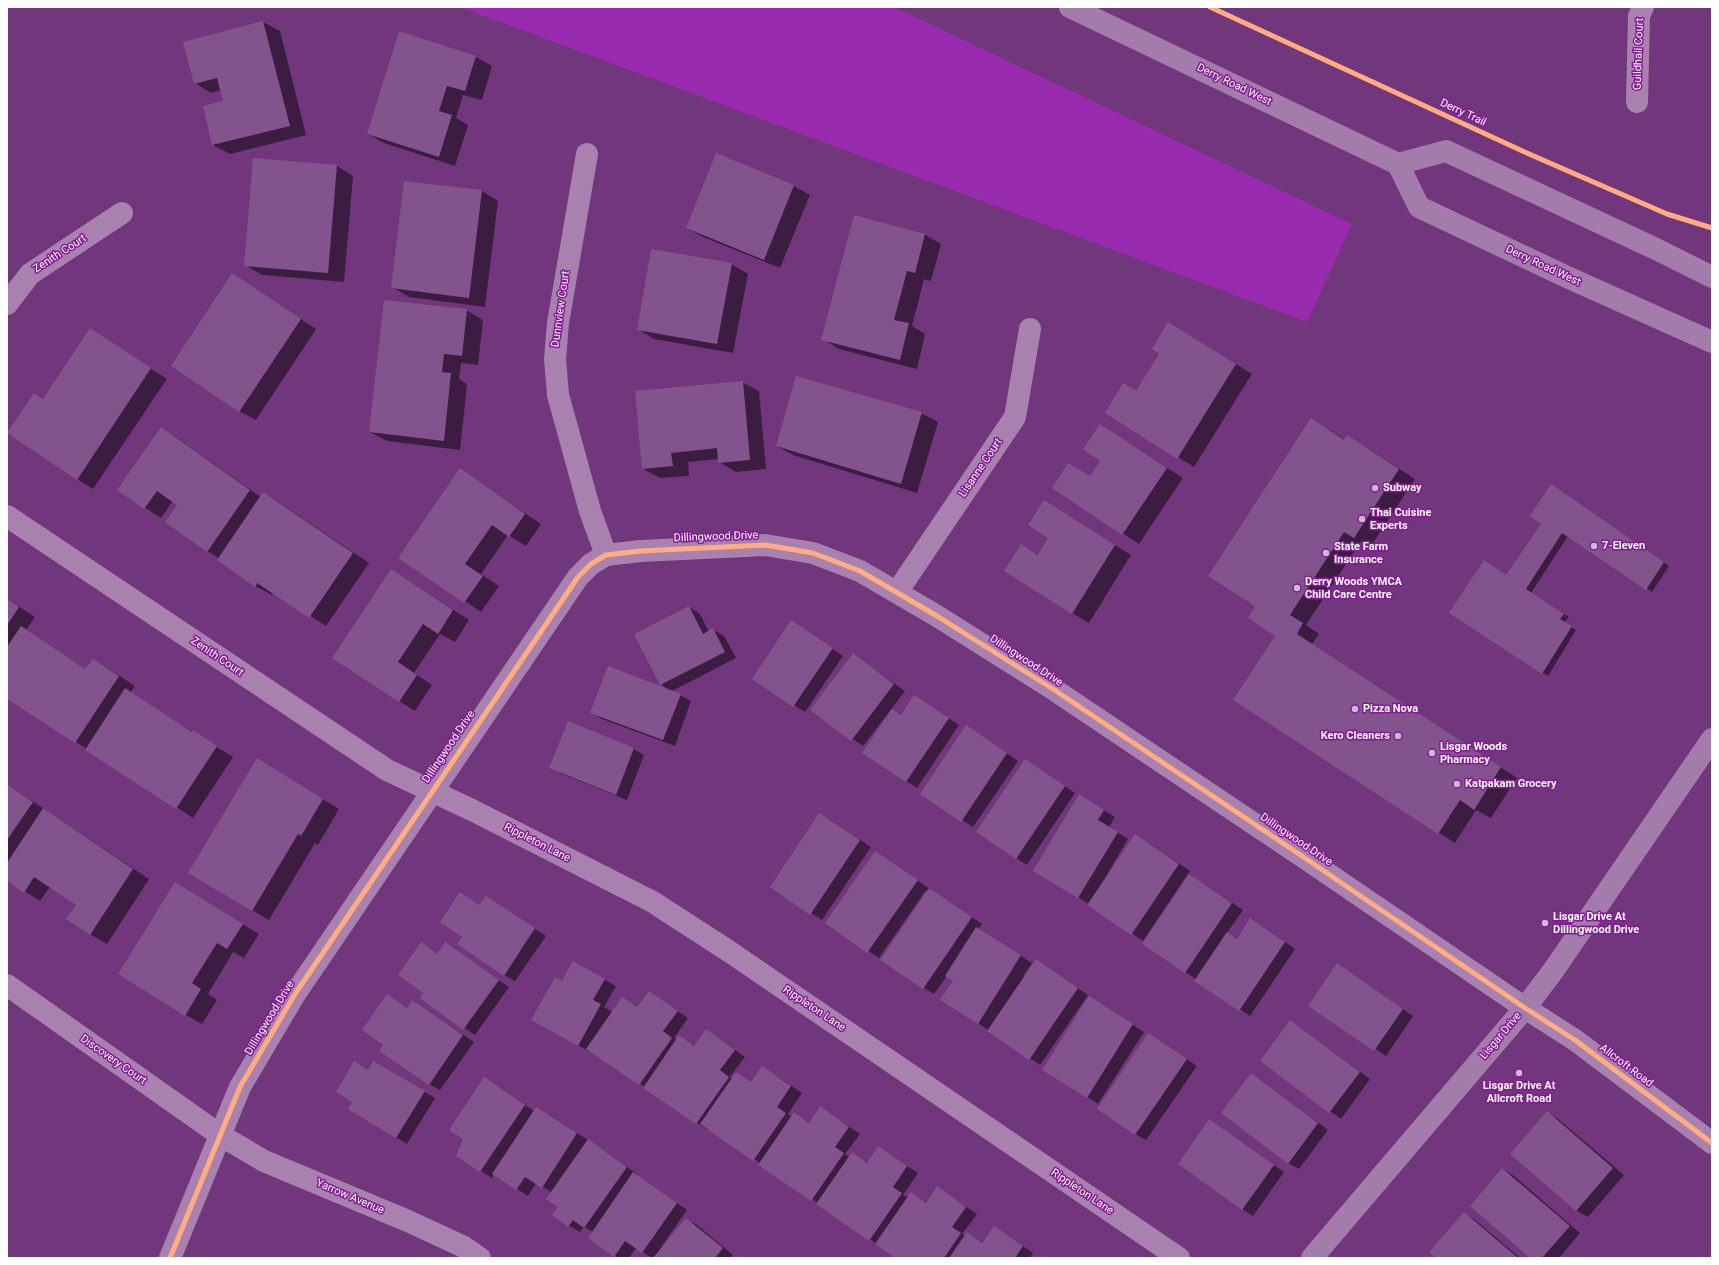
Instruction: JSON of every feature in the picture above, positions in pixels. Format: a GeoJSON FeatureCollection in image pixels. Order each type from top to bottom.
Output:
{"type":"FeatureCollection","features":[{"type":"Feature","properties":{"kind":"main road","name":"Derry Road West"},"geometry":{"type":"LineString","coordinates":[[1070,7],[1398,164],[1419,207],[1567,277],[1712,342]]}},
{"type":"Feature","properties":{"kind":"main road"},"geometry":{"type":"LineString","coordinates":[[1398,164],[1446,151],[1656,248],[1712,277]]}},
{"type":"Feature","properties":{"kind":"main road","name":"Lisgar Drive"},"geometry":{"type":"LineString","coordinates":[[1312,1258],[1525,1008],[1553,971],[1712,739]]}},
{"type":"Feature","properties":{"kind":"street","name":"Guildhall Court"},"geometry":{"type":"LineString","coordinates":[[1638,102],[1639,16],[1643,7]]}},
{"type":"Feature","properties":{"kind":"street","name":"Dunnview Court"},"geometry":{"type":"LineString","coordinates":[[587,154],[558,323],[555,359],[558,395],[590,511],[606,555]]}},
{"type":"Feature","properties":{"kind":"street","name":"Zenith Court"},"geometry":{"type":"LineString","coordinates":[[7,304],[30,274],[122,213]]}},
{"type":"Feature","properties":{"kind":"street","name":"Lisanne Court"},"geometry":{"type":"LineString","coordinates":[[897,592],[1015,417],[1030,329]]}},
{"type":"Feature","properties":{"kind":"street","name":"Zenith Court"},"geometry":{"type":"LineString","coordinates":[[7,516],[387,770],[431,792]]}},
{"type":"Feature","properties":{"kind":"street","name":"Dillingwood Drive"},"geometry":{"type":"LineString","coordinates":[[170,1258],[240,1087],[295,994],[578,577],[591,564],[606,555],[641,550],[765,546],[790,548],[813,553],[836,560],[860,571],[897,592],[1053,689],[1525,1008]]}},
{"type":"Feature","properties":{"kind":"street","name":"Rippleton Lane"},"geometry":{"type":"LineString","coordinates":[[431,792],[474,811],[653,902],[730,952],[1179,1258]]}},
{"type":"Feature","properties":{"kind":"street","name":"Discovery Court"},"geometry":{"type":"LineString","coordinates":[[7,985],[220,1135]]}},
{"type":"Feature","properties":{"kind":"street","name":"Allcroft Road"},"geometry":{"type":"LineString","coordinates":[[1525,1008],[1575,1040],[1712,1143]]}},
{"type":"Feature","properties":{"kind":"street","name":"Yarrow Avenue"},"geometry":{"type":"LineString","coordinates":[[220,1135],[264,1161],[408,1221],[464,1247],[480,1258]]}},
{"type":"Feature","properties":{"kind":"shaded area"},"geometry":{"type":"Polygon","coordinates":[[[460,7],[894,7],[1352,224],[1307,322],[460,7]]]}},
{"type":"Feature","properties":{"kind":"building"},"geometry":{"type":"Polygon","coordinates":[[[263,21],[290,126],[212,145],[203,106],[223,101],[217,78],[194,84],[183,42],[263,21]]]}},
{"type":"Feature","properties":{"kind":"building"},"geometry":{"type":"Polygon","coordinates":[[[399,31],[476,56],[465,91],[447,86],[439,111],[452,115],[439,157],[367,134],[399,31]]]}},
{"type":"Feature","properties":{"kind":"building"},"geometry":{"type":"Polygon","coordinates":[[[716,153],[794,185],[764,260],[686,228],[716,153]]]}},
{"type":"Feature","properties":{"kind":"building"},"geometry":{"type":"Polygon","coordinates":[[[253,158],[337,165],[328,273],[244,266],[253,158]]]}},
{"type":"Feature","properties":{"kind":"building"},"geometry":{"type":"Polygon","coordinates":[[[404,181],[482,190],[469,298],[391,288],[404,181]]]}},
{"type":"Feature","properties":{"kind":"building"},"geometry":{"type":"Polygon","coordinates":[[[854,215],[925,234],[915,273],[907,271],[894,320],[909,323],[900,360],[821,340],[854,215]]]}},
{"type":"Feature","properties":{"kind":"building"},"geometry":{"type":"Polygon","coordinates":[[[651,249],[732,263],[717,344],[637,330],[651,249]]]}},
{"type":"Feature","properties":{"kind":"building"},"geometry":{"type":"Polygon","coordinates":[[[232,273],[301,319],[239,412],[171,366],[232,273]]]}},
{"type":"Feature","properties":{"kind":"building"},"geometry":{"type":"Polygon","coordinates":[[[384,300],[467,309],[462,356],[444,354],[442,372],[451,373],[444,441],[369,432],[384,300]]]}},
{"type":"Feature","properties":{"kind":"building"},"geometry":{"type":"Polygon","coordinates":[[[1168,322],[1236,364],[1177,459],[1105,413],[1123,383],[1136,391],[1159,354],[1152,349],[1168,322]]]}},
{"type":"Feature","properties":{"kind":"building"},"geometry":{"type":"Polygon","coordinates":[[[90,328],[151,368],[77,480],[7,433],[34,393],[43,399],[90,328]]]}},
{"type":"Feature","properties":{"kind":"building"},"geometry":{"type":"Polygon","coordinates":[[[796,376],[922,412],[901,484],[776,446],[796,376]]]}},
{"type":"Feature","properties":{"kind":"building"},"geometry":{"type":"Polygon","coordinates":[[[743,381],[750,460],[718,463],[717,448],[671,453],[673,466],[642,469],[635,391],[743,381]]]}},
{"type":"Feature","properties":{"kind":"building"},"geometry":{"type":"Polygon","coordinates":[[[1311,418],[1344,440],[1347,435],[1399,469],[1354,538],[1344,532],[1290,615],[1303,623],[1297,634],[1501,767],[1474,810],[1460,800],[1438,834],[1233,700],[1275,636],[1248,618],[1255,606],[1208,576],[1311,418]]]}},
{"type":"Feature","properties":{"kind":"building"},"geometry":{"type":"Polygon","coordinates":[[[1100,424],[1167,468],[1122,535],[1052,488],[1068,463],[1090,476],[1100,461],[1083,449],[1100,424]]]}},
{"type":"Feature","properties":{"kind":"building"},"geometry":{"type":"Polygon","coordinates":[[[161,427],[250,490],[207,552],[165,522],[177,505],[157,491],[144,509],[117,490],[161,427]]]}},
{"type":"Feature","properties":{"kind":"building"},"geometry":{"type":"Polygon","coordinates":[[[460,468],[525,514],[509,537],[492,525],[465,564],[483,576],[464,603],[398,558],[460,468]]]}},
{"type":"Feature","properties":{"kind":"building"},"geometry":{"type":"Polygon","coordinates":[[[1551,484],[1664,562],[1646,590],[1562,533],[1526,589],[1564,614],[1560,619],[1572,626],[1542,674],[1449,613],[1484,560],[1506,575],[1541,524],[1530,516],[1551,484]]]}},
{"type":"Feature","properties":{"kind":"building"},"geometry":{"type":"Polygon","coordinates":[[[263,492],[353,553],[309,618],[257,583],[255,587],[217,560],[263,492]]]}},
{"type":"Feature","properties":{"kind":"building"},"geometry":{"type":"Polygon","coordinates":[[[1044,500],[1115,545],[1072,614],[1004,571],[1021,544],[1038,555],[1048,538],[1028,525],[1044,500]]]}},
{"type":"Feature","properties":{"kind":"building"},"geometry":{"type":"Polygon","coordinates":[[[391,569],[453,610],[438,634],[423,624],[398,662],[417,675],[399,702],[332,658],[391,569]]]}},
{"type":"Feature","properties":{"kind":"building"},"geometry":{"type":"Polygon","coordinates":[[[7,599],[19,607],[7,625],[7,599]]]}},
{"type":"Feature","properties":{"kind":"building"},"geometry":{"type":"Polygon","coordinates":[[[689,606],[703,634],[713,628],[725,652],[660,685],[634,634],[689,606]]]}},
{"type":"Feature","properties":{"kind":"building"},"geometry":{"type":"Polygon","coordinates":[[[791,620],[833,648],[793,707],[752,679],[791,620]]]}},
{"type":"Feature","properties":{"kind":"building"},"geometry":{"type":"Polygon","coordinates":[[[21,626],[85,669],[93,659],[119,676],[75,743],[7,699],[7,647],[21,626]]]}},
{"type":"Feature","properties":{"kind":"building"},"geometry":{"type":"Polygon","coordinates":[[[853,653],[894,684],[851,741],[810,710],[853,653]]]}},
{"type":"Feature","properties":{"kind":"building"},"geometry":{"type":"Polygon","coordinates":[[[608,666],[681,694],[663,740],[590,713],[608,666]]]}},
{"type":"Feature","properties":{"kind":"building"},"geometry":{"type":"Polygon","coordinates":[[[125,688],[192,732],[193,730],[217,746],[176,809],[85,750],[125,688]]]}},
{"type":"Feature","properties":{"kind":"building"},"geometry":{"type":"Polygon","coordinates":[[[914,695],[949,718],[906,782],[862,753],[892,709],[901,715],[914,695]]]}},
{"type":"Feature","properties":{"kind":"building"},"geometry":{"type":"Polygon","coordinates":[[[568,721],[634,748],[616,795],[549,768],[568,721]]]}},
{"type":"Feature","properties":{"kind":"building"},"geometry":{"type":"Polygon","coordinates":[[[966,725],[1007,753],[961,822],[920,794],[966,725]]]}},
{"type":"Feature","properties":{"kind":"building"},"geometry":{"type":"Polygon","coordinates":[[[257,758],[323,799],[301,836],[298,834],[252,911],[188,873],[257,758]]]}},
{"type":"Feature","properties":{"kind":"building"},"geometry":{"type":"Polygon","coordinates":[[[1025,759],[1065,786],[1016,859],[976,832],[1025,759]]]}},
{"type":"Feature","properties":{"kind":"building"},"geometry":{"type":"Polygon","coordinates":[[[7,784],[33,802],[7,840],[7,784]]]}},
{"type":"Feature","properties":{"kind":"building"},"geometry":{"type":"Polygon","coordinates":[[[1079,794],[1104,810],[1098,820],[1118,832],[1078,898],[1033,871],[1079,794]]]}},
{"type":"Feature","properties":{"kind":"building"},"geometry":{"type":"Polygon","coordinates":[[[43,808],[133,869],[90,935],[66,919],[76,905],[34,877],[24,893],[7,881],[7,863],[43,808]]]}},
{"type":"Feature","properties":{"kind":"building"},"geometry":{"type":"Polygon","coordinates":[[[819,813],[860,840],[810,915],[770,887],[819,813]]]}},
{"type":"Feature","properties":{"kind":"building"},"geometry":{"type":"Polygon","coordinates":[[[1135,834],[1179,864],[1131,935],[1087,905],[1135,834]]]}},
{"type":"Feature","properties":{"kind":"building"},"geometry":{"type":"Polygon","coordinates":[[[875,851],[918,880],[867,953],[825,923],[875,851]]]}},
{"type":"Feature","properties":{"kind":"building"},"geometry":{"type":"Polygon","coordinates":[[[1189,874],[1232,903],[1185,973],[1142,944],[1189,874]]]}},
{"type":"Feature","properties":{"kind":"building"},"geometry":{"type":"Polygon","coordinates":[[[175,882],[243,924],[227,949],[217,943],[192,983],[201,989],[185,1016],[118,974],[175,882]]]}},
{"type":"Feature","properties":{"kind":"building"},"geometry":{"type":"Polygon","coordinates":[[[929,888],[972,917],[923,989],[880,960],[929,888]]]}},
{"type":"Feature","properties":{"kind":"building"},"geometry":{"type":"Polygon","coordinates":[[[460,892],[479,905],[486,896],[535,928],[504,976],[457,944],[462,937],[440,922],[460,892]]]}},
{"type":"Feature","properties":{"kind":"building"},"geometry":{"type":"Polygon","coordinates":[[[1250,918],[1285,942],[1239,1011],[1194,981],[1227,932],[1237,939],[1250,918]]]}},
{"type":"Feature","properties":{"kind":"building"},"geometry":{"type":"Polygon","coordinates":[[[976,927],[1021,955],[978,1024],[940,1000],[953,981],[945,976],[976,927]]]}},
{"type":"Feature","properties":{"kind":"building"},"geometry":{"type":"Polygon","coordinates":[[[421,942],[437,954],[445,942],[499,980],[463,1030],[420,998],[423,993],[398,975],[421,942]]]}},
{"type":"Feature","properties":{"kind":"building"},"geometry":{"type":"Polygon","coordinates":[[[1036,959],[1078,988],[1029,1060],[987,1031],[1036,959]]]}},
{"type":"Feature","properties":{"kind":"building"},"geometry":{"type":"Polygon","coordinates":[[[573,961],[605,979],[593,1000],[601,1004],[578,1046],[531,1020],[555,977],[562,981],[573,961]]]}},
{"type":"Feature","properties":{"kind":"building"},"geometry":{"type":"Polygon","coordinates":[[[1337,963],[1403,1009],[1374,1051],[1308,1006],[1337,963]]]}},
{"type":"Feature","properties":{"kind":"building"},"geometry":{"type":"Polygon","coordinates":[[[649,991],[678,1011],[663,1031],[672,1038],[639,1085],[586,1049],[622,997],[637,1007],[649,991]]]}},
{"type":"Feature","properties":{"kind":"building"},"geometry":{"type":"Polygon","coordinates":[[[387,994],[407,1008],[412,1000],[463,1035],[429,1085],[379,1051],[383,1045],[362,1030],[387,994]]]}},
{"type":"Feature","properties":{"kind":"building"},"geometry":{"type":"Polygon","coordinates":[[[1089,996],[1133,1024],[1087,1098],[1042,1070],[1089,996]]]}},
{"type":"Feature","properties":{"kind":"building"},"geometry":{"type":"Polygon","coordinates":[[[1290,1020],[1360,1072],[1329,1113],[1260,1061],[1290,1020]]]}},
{"type":"Feature","properties":{"kind":"building"},"geometry":{"type":"Polygon","coordinates":[[[706,1029],[735,1050],[720,1070],[729,1077],[696,1124],[643,1088],[679,1035],[694,1046],[706,1029]]]}},
{"type":"Feature","properties":{"kind":"building"},"geometry":{"type":"Polygon","coordinates":[[[1148,1033],[1187,1059],[1135,1135],[1097,1109],[1148,1033]]]}},
{"type":"Feature","properties":{"kind":"building"},"geometry":{"type":"Polygon","coordinates":[[[354,1061],[368,1070],[373,1061],[425,1091],[396,1138],[348,1109],[352,1102],[336,1092],[354,1061]]]}},
{"type":"Feature","properties":{"kind":"building"},"geometry":{"type":"Polygon","coordinates":[[[762,1066],[791,1086],[777,1107],[786,1113],[753,1161],[700,1124],[736,1072],[751,1082],[762,1066]]]}},
{"type":"Feature","properties":{"kind":"building"},"geometry":{"type":"Polygon","coordinates":[[[1251,1073],[1318,1123],[1288,1164],[1221,1113],[1251,1073]]]}},
{"type":"Feature","properties":{"kind":"building"},"geometry":{"type":"Polygon","coordinates":[[[484,1077],[525,1105],[480,1172],[456,1156],[463,1139],[449,1130],[484,1077]]]}},
{"type":"Feature","properties":{"kind":"building"},"geometry":{"type":"Polygon","coordinates":[[[820,1106],[849,1127],[835,1147],[844,1153],[811,1201],[758,1165],[794,1112],[809,1123],[820,1106]]]}},
{"type":"Feature","properties":{"kind":"building"},"geometry":{"type":"Polygon","coordinates":[[[536,1107],[577,1133],[542,1188],[525,1177],[516,1190],[492,1174],[536,1107]]]}},
{"type":"Feature","properties":{"kind":"building"},"geometry":{"type":"Polygon","coordinates":[[[1547,1111],[1613,1168],[1576,1211],[1510,1154],[1547,1111]]]}},
{"type":"Feature","properties":{"kind":"building"},"geometry":{"type":"Polygon","coordinates":[[[1209,1119],[1274,1165],[1242,1210],[1178,1164],[1209,1119]]]}},
{"type":"Feature","properties":{"kind":"building"},"geometry":{"type":"Polygon","coordinates":[[[588,1139],[627,1167],[584,1228],[573,1220],[568,1227],[552,1215],[558,1207],[546,1199],[588,1139]]]}},
{"type":"Feature","properties":{"kind":"building"},"geometry":{"type":"Polygon","coordinates":[[[878,1146],[907,1166],[893,1187],[902,1193],[869,1241],[816,1204],[852,1152],[867,1163],[878,1146]]]}},
{"type":"Feature","properties":{"kind":"building"},"geometry":{"type":"Polygon","coordinates":[[[1502,1168],[1570,1226],[1542,1258],[1530,1258],[1470,1206],[1502,1168]]]}},
{"type":"Feature","properties":{"kind":"building"},"geometry":{"type":"Polygon","coordinates":[[[633,1172],[677,1203],[642,1253],[625,1241],[614,1257],[588,1238],[633,1172]]]}},
{"type":"Feature","properties":{"kind":"building"},"geometry":{"type":"Polygon","coordinates":[[[937,1186],[966,1207],[952,1227],[961,1233],[944,1258],[895,1258],[875,1244],[911,1192],[926,1203],[937,1186]]]}},
{"type":"Feature","properties":{"kind":"building"},"geometry":{"type":"Polygon","coordinates":[[[1464,1212],[1518,1258],[1436,1258],[1429,1252],[1464,1212]]]}},
{"type":"Feature","properties":{"kind":"building"},"geometry":{"type":"Polygon","coordinates":[[[686,1218],[723,1248],[715,1258],[653,1258],[686,1218]]]}},
{"type":"Feature","properties":{"kind":"building"},"geometry":{"type":"Polygon","coordinates":[[[994,1226],[1023,1246],[1015,1258],[949,1258],[967,1232],[982,1243],[994,1226]]]}},
{"type":"Feature","properties":{"kind":"cycle path","name":"Derry Trail"},"geometry":{"type":"LineString","coordinates":[[1210,7],[1529,154],[1667,214],[1712,228]]}},
{"type":"Feature","properties":{"kind":"cycle path"},"geometry":{"type":"LineString","coordinates":[[170,1258],[240,1087],[295,994],[578,577],[591,564],[606,555],[641,551],[765,545],[813,553],[860,571],[937,616],[1053,689],[1296,852],[1525,1008],[1575,1040],[1712,1143]]}},
{"type":"Feature","properties":{"kind":"place","name":"Subway"},"geometry":{"type":"Point","coordinates":[1375,488]}},
{"type":"Feature","properties":{"kind":"place","name":"Thai Cuisine Experts"},"geometry":{"type":"Point","coordinates":[1362,519]}},
{"type":"Feature","properties":{"kind":"place","name":"7-Eleven"},"geometry":{"type":"Point","coordinates":[1594,546]}},
{"type":"Feature","properties":{"kind":"place","name":"State Farm Insurance"},"geometry":{"type":"Point","coordinates":[1326,553]}},
{"type":"Feature","properties":{"kind":"place","name":"Derry Woods YMCA Child Care Centre"},"geometry":{"type":"Point","coordinates":[1297,588]}},
{"type":"Feature","properties":{"kind":"place","name":"Pizza Nova"},"geometry":{"type":"Point","coordinates":[1355,709]}},
{"type":"Feature","properties":{"kind":"place","name":"Kero Cleaners"},"geometry":{"type":"Point","coordinates":[1398,736]}},
{"type":"Feature","properties":{"kind":"place","name":"Lisgar Woods Pharmacy"},"geometry":{"type":"Point","coordinates":[1432,753]}},
{"type":"Feature","properties":{"kind":"place","name":"Katpakam Grocery"},"geometry":{"type":"Point","coordinates":[1457,784]}},
{"type":"Feature","properties":{"kind":"place","name":"Lisgar Drive At Dillingwood Drive"},"geometry":{"type":"Point","coordinates":[1545,923]}},
{"type":"Feature","properties":{"kind":"place","name":"Lisgar Drive At Allcroft Road"},"geometry":{"type":"Point","coordinates":[1519,1073]}}]}
